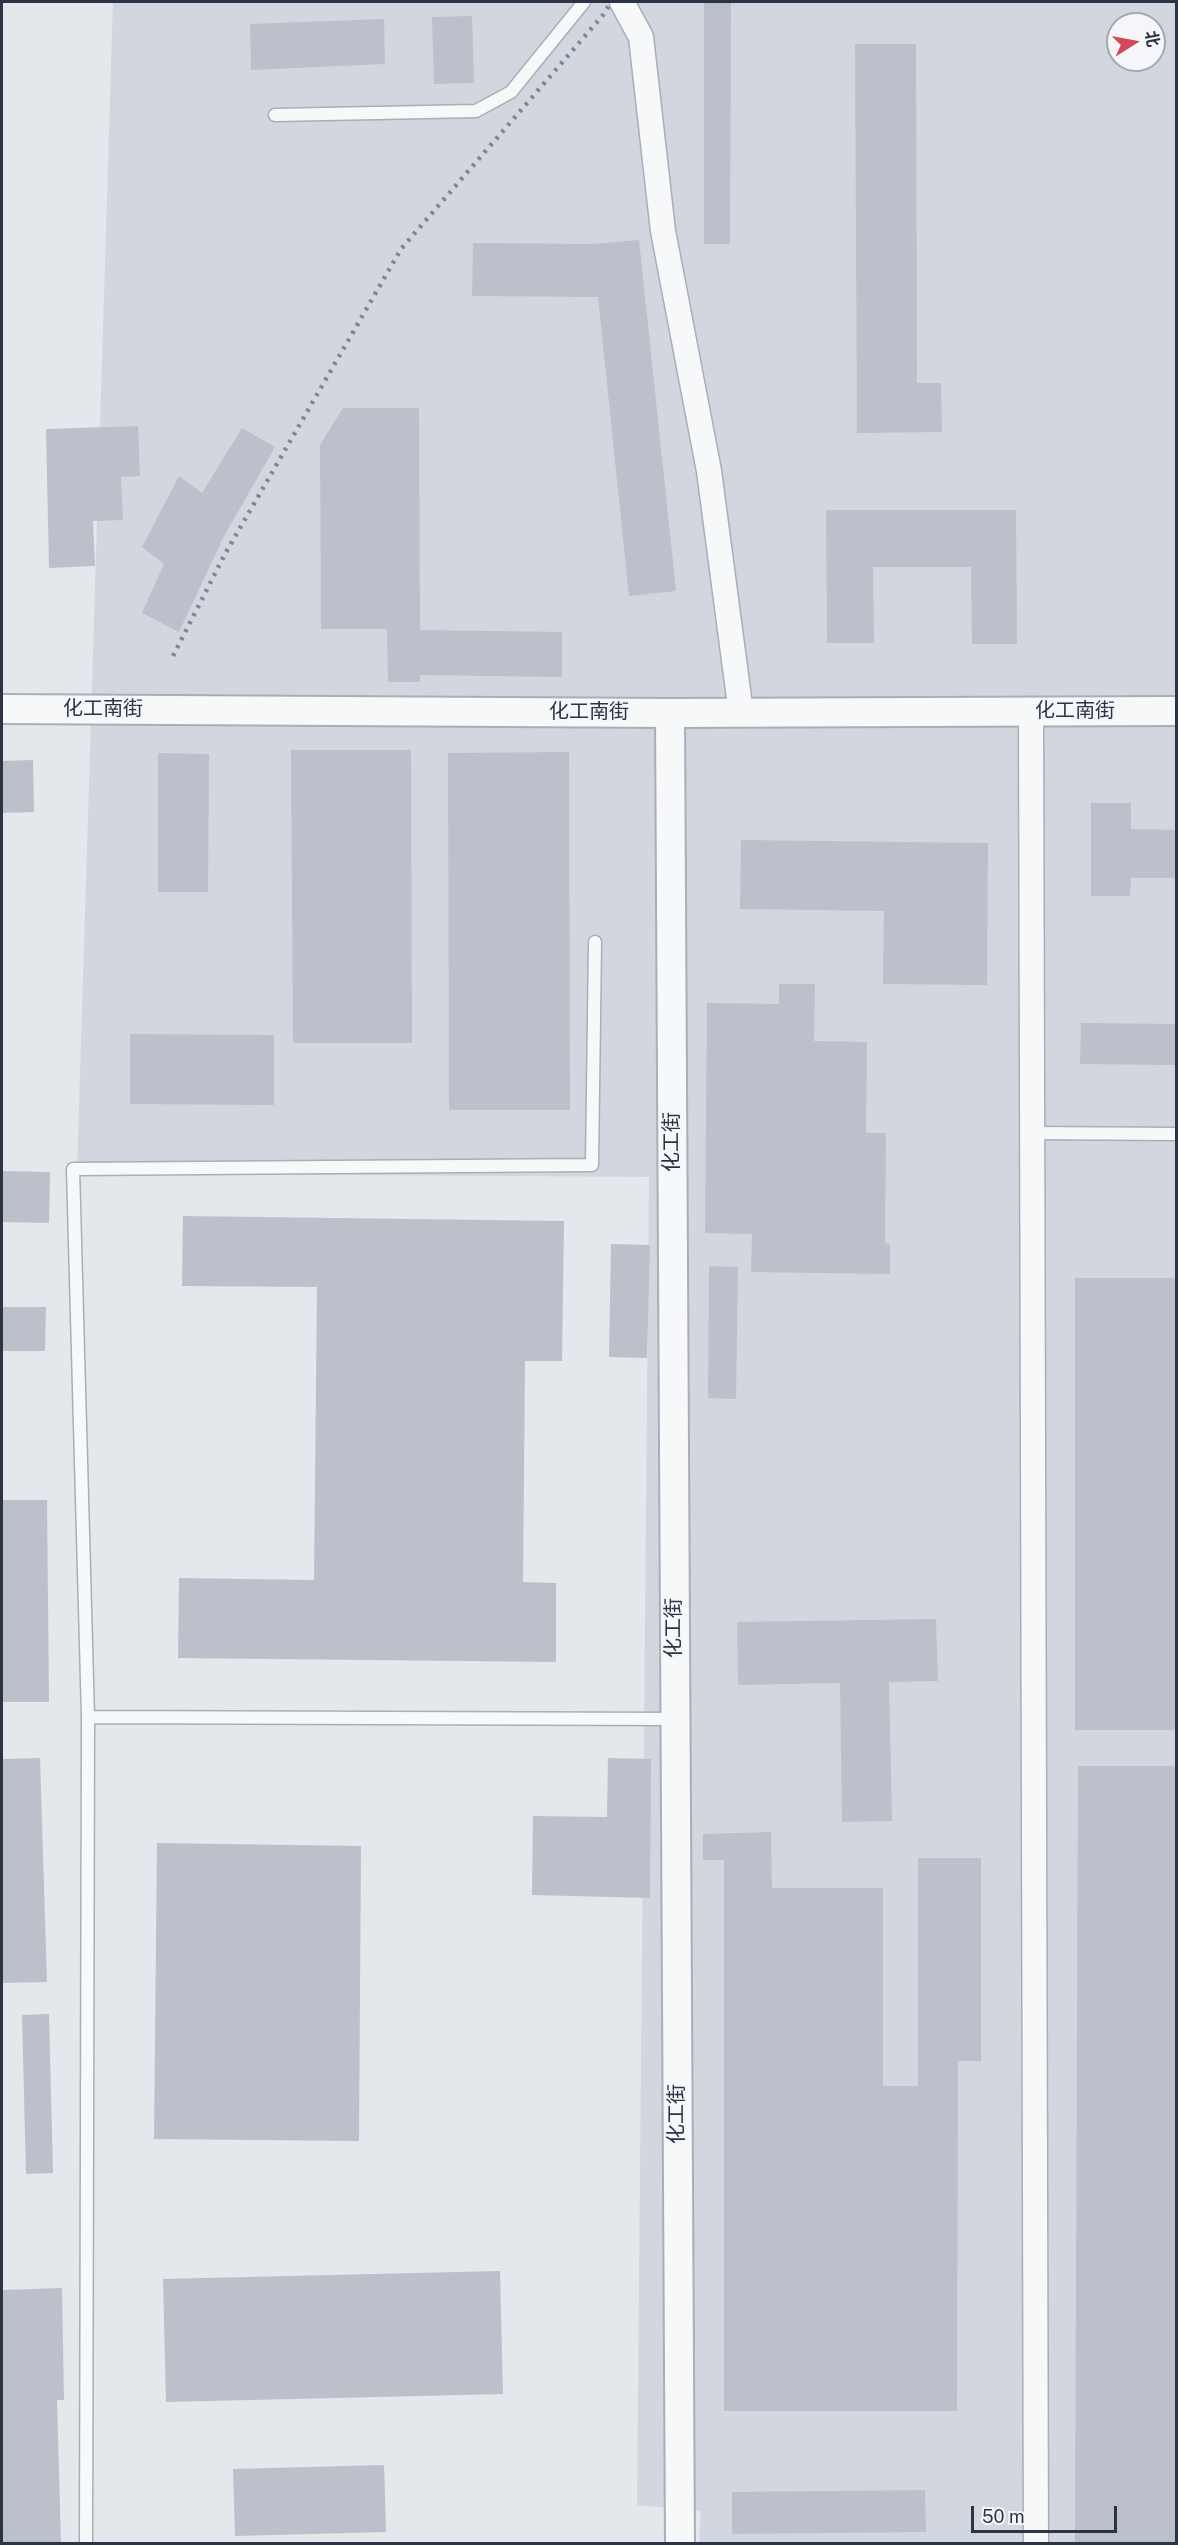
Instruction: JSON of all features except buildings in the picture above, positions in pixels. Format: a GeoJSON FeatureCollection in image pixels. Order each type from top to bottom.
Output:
{"type":"FeatureCollection","features":[{"type":"Feature","properties":{"kind":"street"},"geometry":{"type":"LineString","coordinates":[[622,2],[640,37],[663,231],[709,471],[741,712]]}},
{"type":"Feature","properties":{"kind":"street","name":"化工南街"},"geometry":{"type":"LineString","coordinates":[[2,709],[670,713],[1176,711]]}},
{"type":"Feature","properties":{"kind":"street"},"geometry":{"type":"LineString","coordinates":[[1031,711],[1036,2544]]}},
{"type":"Feature","properties":{"kind":"street","name":"化工街"},"geometry":{"type":"LineString","coordinates":[[670,713],[680,2544]]}},
{"type":"Feature","properties":{"kind":"lane"},"geometry":{"type":"LineString","coordinates":[[275,115],[476,111],[511,92],[584,2]]}},
{"type":"Feature","properties":{"kind":"lane"},"geometry":{"type":"LineString","coordinates":[[86,2544],[88,1717],[73,1169],[592,1166],[595,942]]}},
{"type":"Feature","properties":{"kind":"lane"},"geometry":{"type":"LineString","coordinates":[[1032,1133],[1176,1134]]}},
{"type":"Feature","properties":{"kind":"lane"},"geometry":{"type":"LineString","coordinates":[[88,1717],[675,1719]]}},
{"type":"Feature","properties":{"kind":"shaded area"},"geometry":{"type":"Polygon","coordinates":[[[113,2],[1176,2],[1176,2543],[699,2543],[701,2511],[637,2505],[649,1177],[77,1173],[113,2]]]}},
{"type":"Feature","properties":{"kind":"railway"},"geometry":{"type":"LineString","coordinates":[[173,656],[225,554],[401,249],[604,14],[611,2]]}}]}
